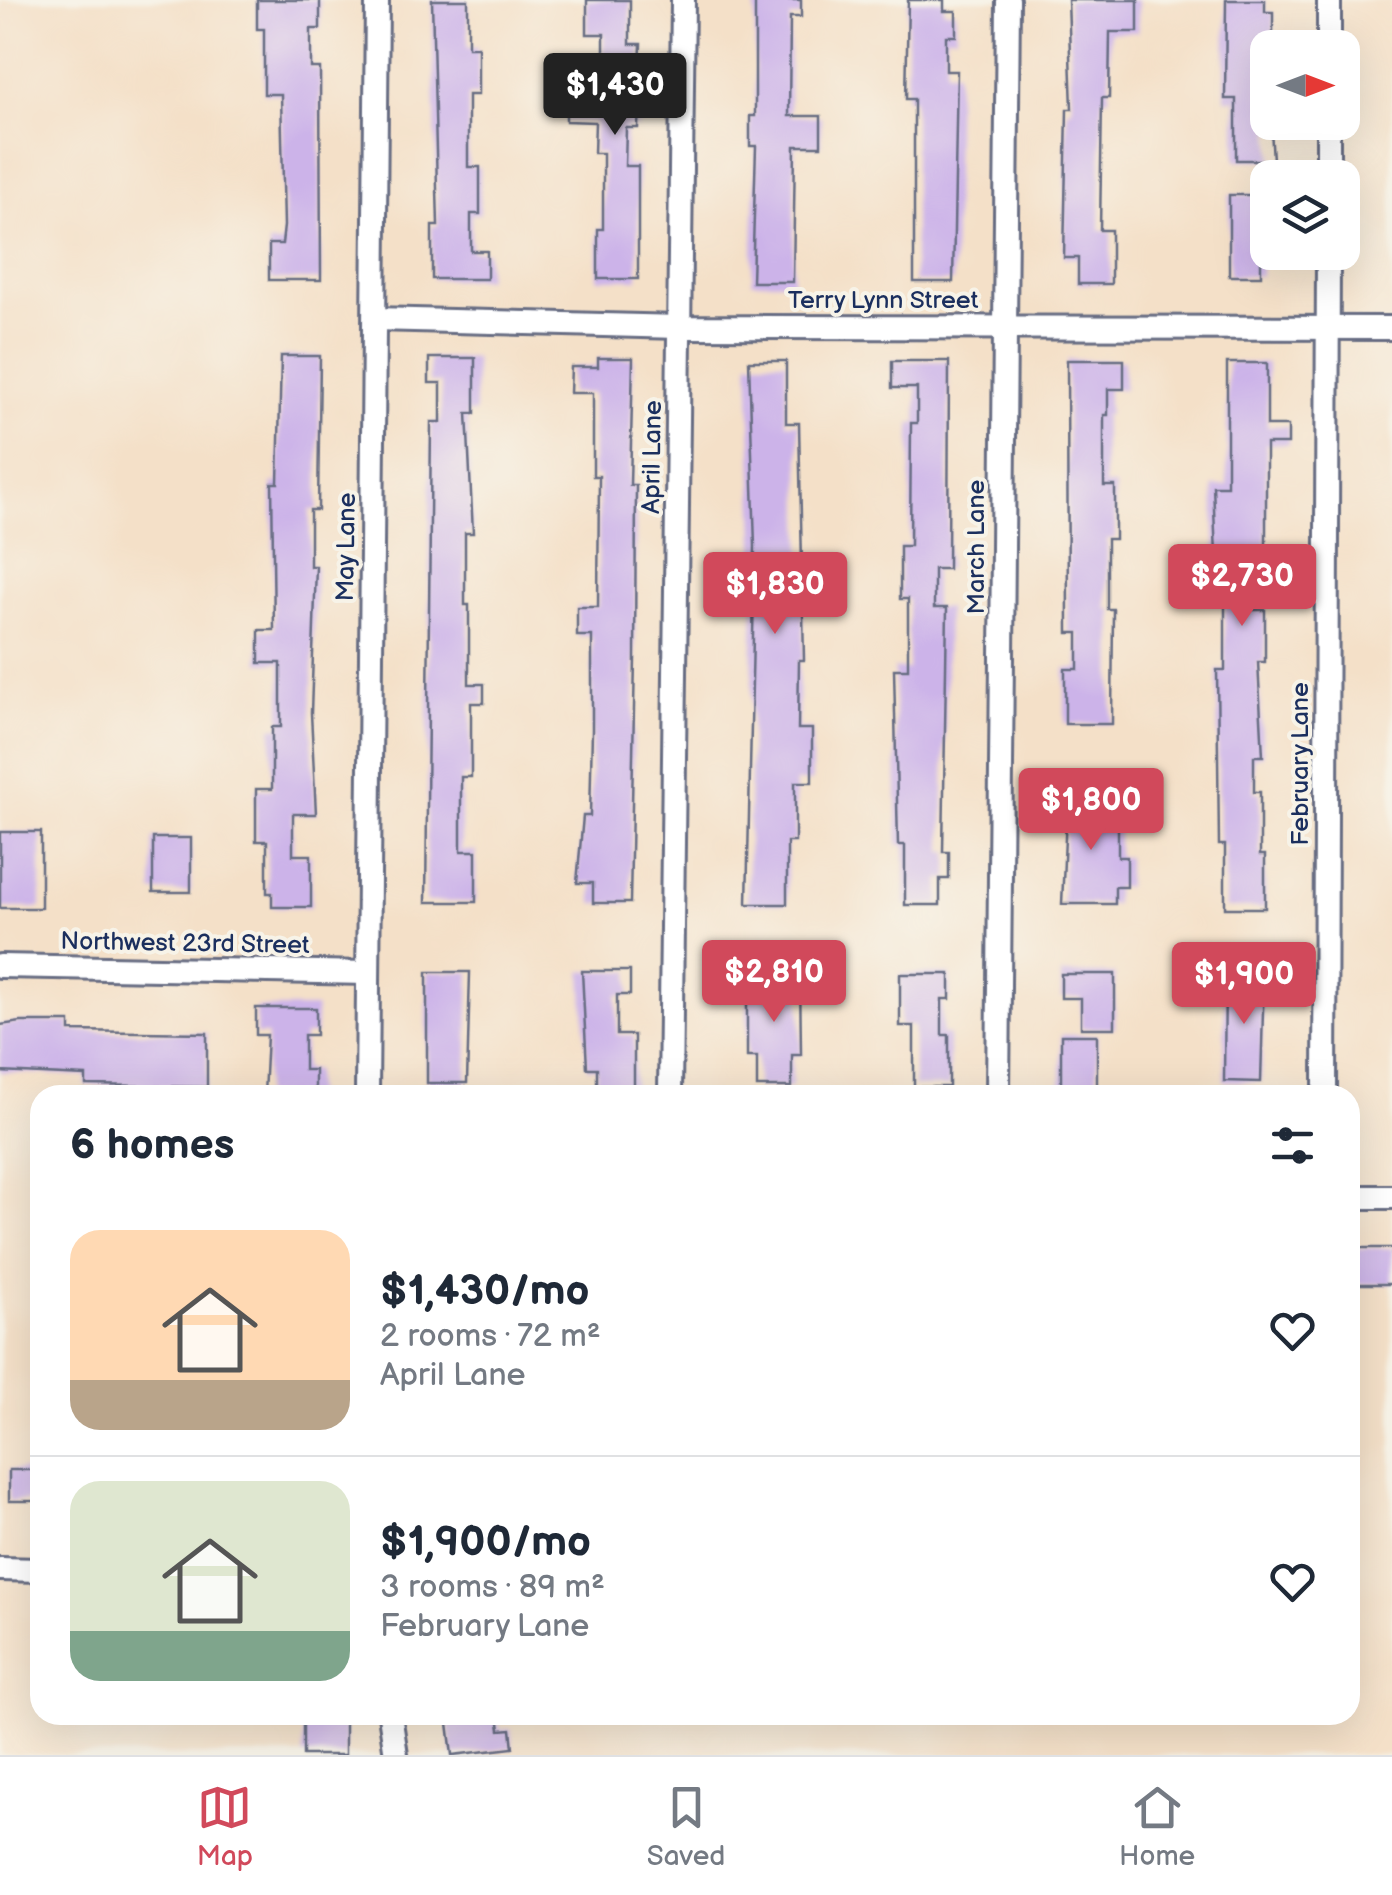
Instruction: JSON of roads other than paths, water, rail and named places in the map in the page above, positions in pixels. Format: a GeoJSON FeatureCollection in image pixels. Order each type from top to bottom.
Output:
{"type":"FeatureCollection","features":[{"type":"Feature","properties":{"kind":"street","name":"May Lane"},"geometry":{"type":"LineString","coordinates":[[367,1085],[377,0]]}},
{"type":"Feature","properties":{"kind":"street","name":"April Lane"},"geometry":{"type":"LineString","coordinates":[[670,1085],[683,0]]}},
{"type":"Feature","properties":{"kind":"street","name":"March Lane"},"geometry":{"type":"LineString","coordinates":[[998,1085],[1008,0]]}},
{"type":"Feature","properties":{"kind":"street"},"geometry":{"type":"LineString","coordinates":[[1329,0],[1329,30]]}},
{"type":"Feature","properties":{"kind":"street","name":"February Lane"},"geometry":{"type":"LineString","coordinates":[[1325,1085],[1328,270]]}},
{"type":"Feature","properties":{"kind":"street","name":"Terry Lynn Street"},"geometry":{"type":"LineString","coordinates":[[375,319],[680,327],[1392,328]]}},
{"type":"Feature","properties":{"kind":"street","name":"Northwest 23rd Street"},"geometry":{"type":"LineString","coordinates":[[0,966],[368,972]]}},
{"type":"Feature","properties":{"kind":"street"},"geometry":{"type":"LineString","coordinates":[[1360,1197],[1392,1198]]}},
{"type":"Feature","properties":{"kind":"street"},"geometry":{"type":"LineString","coordinates":[[0,1570],[30,1570]]}},
{"type":"Feature","properties":{"kind":"street"},"geometry":{"type":"LineString","coordinates":[[392,1725],[396,1755]]}}]}
